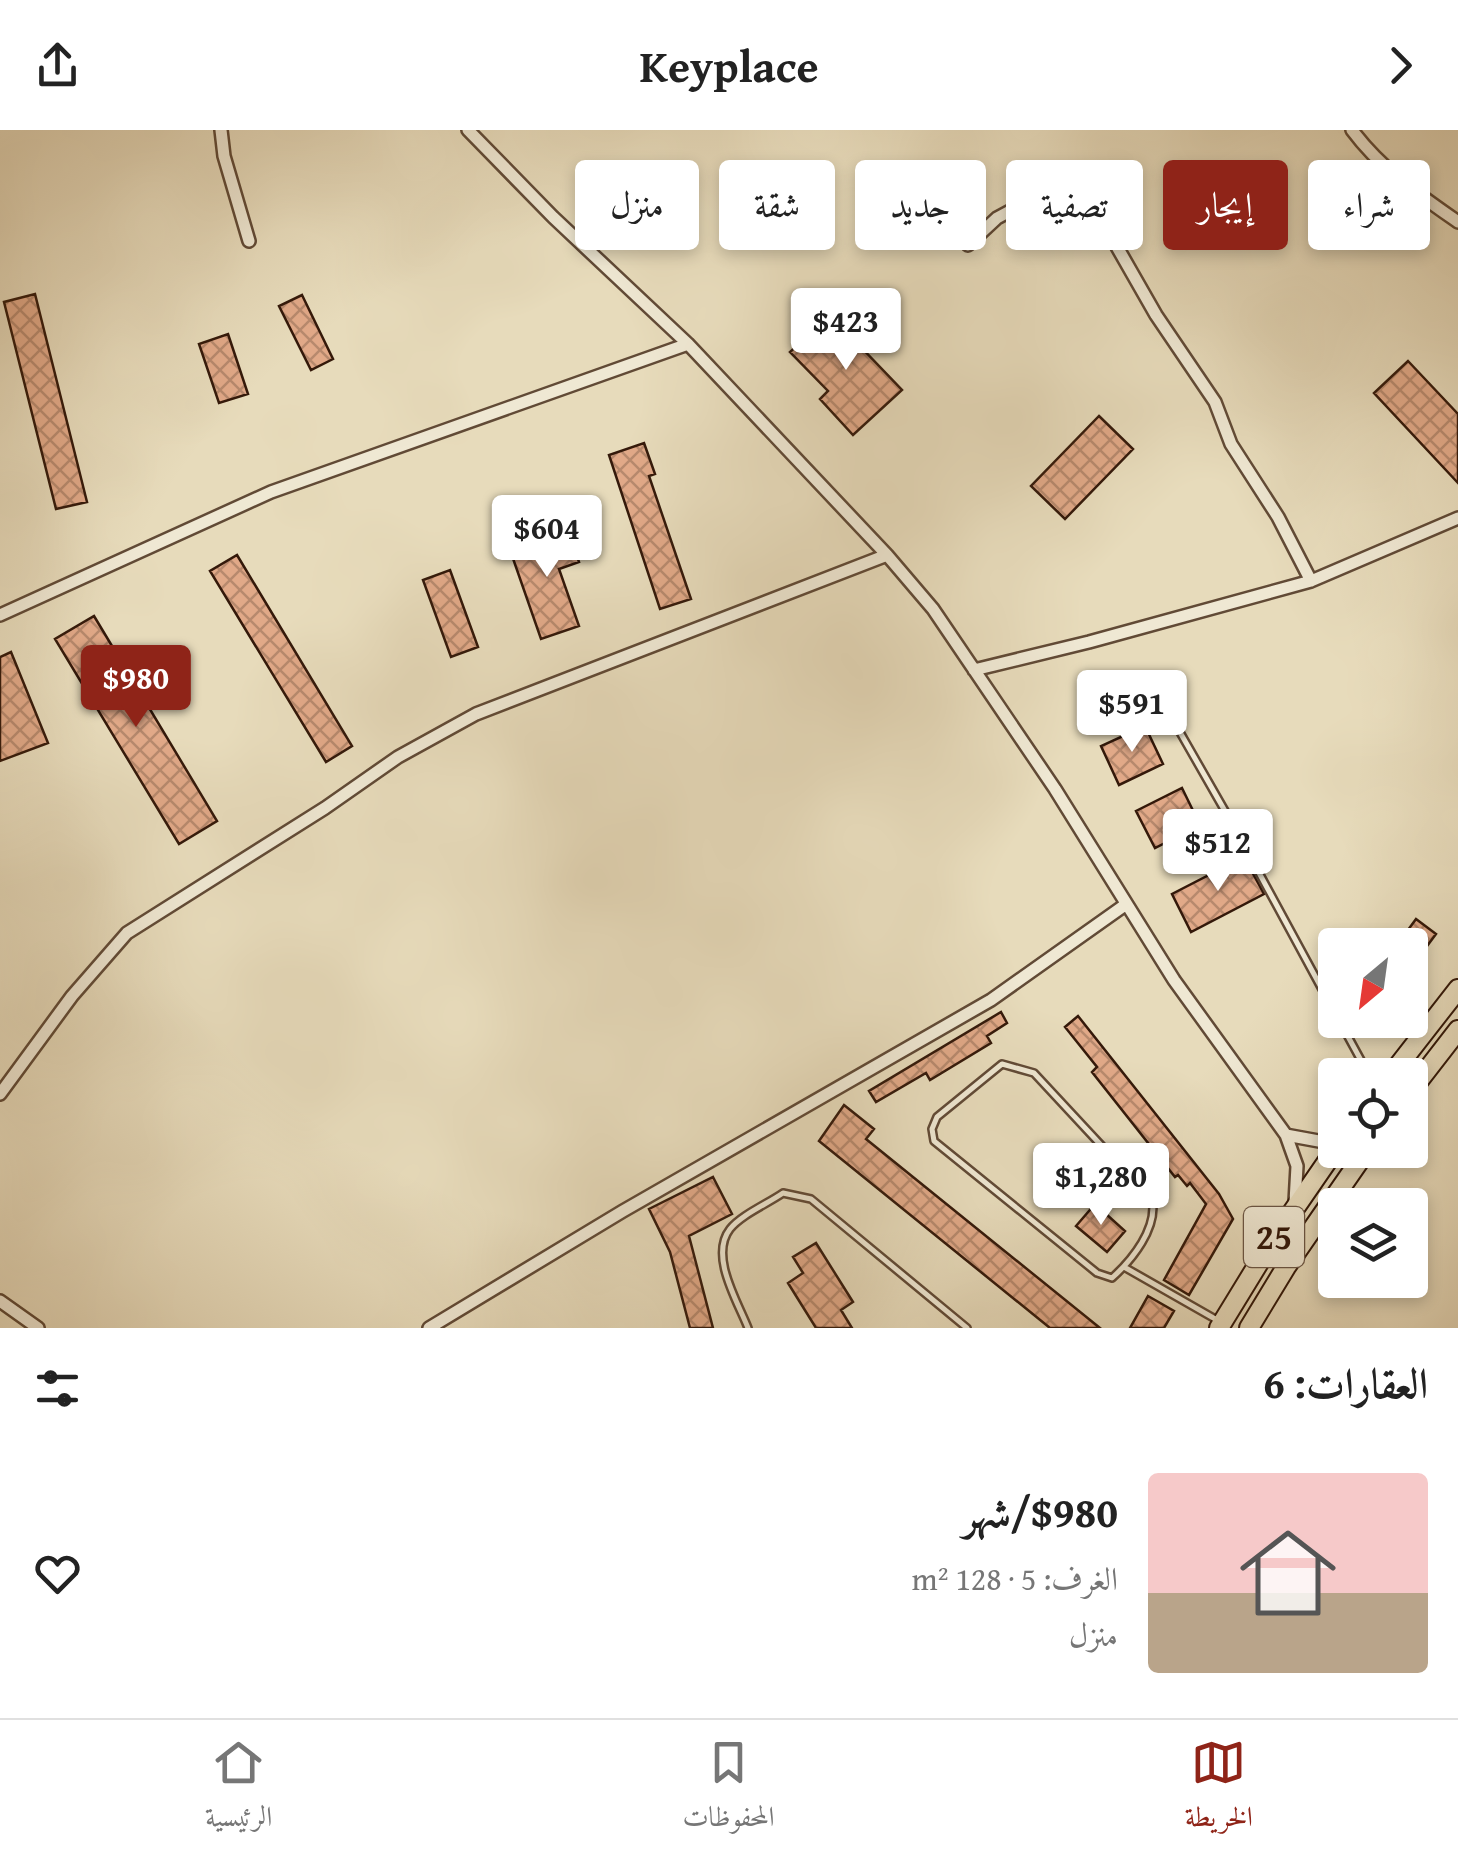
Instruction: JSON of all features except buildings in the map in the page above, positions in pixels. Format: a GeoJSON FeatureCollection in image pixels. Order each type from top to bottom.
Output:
{"type":"FeatureCollection","features":[{"type":"Feature","properties":{"kind":"main road"},"geometry":{"type":"LineString","coordinates":[[1404,1058],[1458,989]]}},
{"type":"Feature","properties":{"kind":"main road"},"geometry":{"type":"LineString","coordinates":[[1428,1069],[1458,1030]]}},
{"type":"Feature","properties":{"kind":"main road","name":"25"},"geometry":{"type":"LineString","coordinates":[[1221,1325],[1321,1168]]}},
{"type":"Feature","properties":{"kind":"main road","name":"25"},"geometry":{"type":"LineString","coordinates":[[1249,1328],[1355,1168]]}},
{"type":"Feature","properties":{"kind":"street"},"geometry":{"type":"LineString","coordinates":[[221,130],[224,156],[249,241]]}},
{"type":"Feature","properties":{"kind":"street"},"geometry":{"type":"LineString","coordinates":[[468,130],[552,217],[688,344],[933,609],[1055,790],[1125,905],[1286,1135],[1297,1166],[1294,1207]]}},
{"type":"Feature","properties":{"kind":"street"},"geometry":{"type":"LineString","coordinates":[[1352,130],[1398,181],[1458,222]]}},
{"type":"Feature","properties":{"kind":"street"},"geometry":{"type":"LineString","coordinates":[[986,228],[1010,211],[1052,203],[1075,192],[1088,196],[1156,316],[1214,402],[1232,444],[1278,516],[1311,581]]}},
{"type":"Feature","properties":{"kind":"street"},"geometry":{"type":"LineString","coordinates":[[0,615],[271,492],[688,344]]}},
{"type":"Feature","properties":{"kind":"street"},"geometry":{"type":"LineString","coordinates":[[974,670],[1311,581],[1458,518]]}},
{"type":"Feature","properties":{"kind":"street"},"geometry":{"type":"LineString","coordinates":[[0,1094],[72,996],[127,933],[398,758],[476,714],[887,555]]}},
{"type":"Feature","properties":{"kind":"street"},"geometry":{"type":"LineString","coordinates":[[429,1328],[991,1000],[1125,905]]}},
{"type":"Feature","properties":{"kind":"street"},"geometry":{"type":"LineString","coordinates":[[1286,1135],[1318,1143]]}},
{"type":"Feature","properties":{"kind":"street"},"geometry":{"type":"LineString","coordinates":[[0,1300],[38,1328]]}},
{"type":"Feature","properties":{"kind":"lane"},"geometry":{"type":"LineString","coordinates":[[1157,692],[1318,982]]}},
{"type":"Feature","properties":{"kind":"lane"},"geometry":{"type":"LineString","coordinates":[[1002,1064],[1034,1073],[1152,1200],[1154,1221],[1124,1267],[1112,1278],[1097,1273],[934,1140],[932,1129],[937,1117],[1002,1064]]}},
{"type":"Feature","properties":{"kind":"lane"},"geometry":{"type":"LineString","coordinates":[[748,1328],[723,1263],[724,1244],[730,1229],[783,1193],[811,1199],[967,1328]]}},
{"type":"Feature","properties":{"kind":"lane"},"geometry":{"type":"LineString","coordinates":[[1124,1267],[1221,1325]]}}]}
